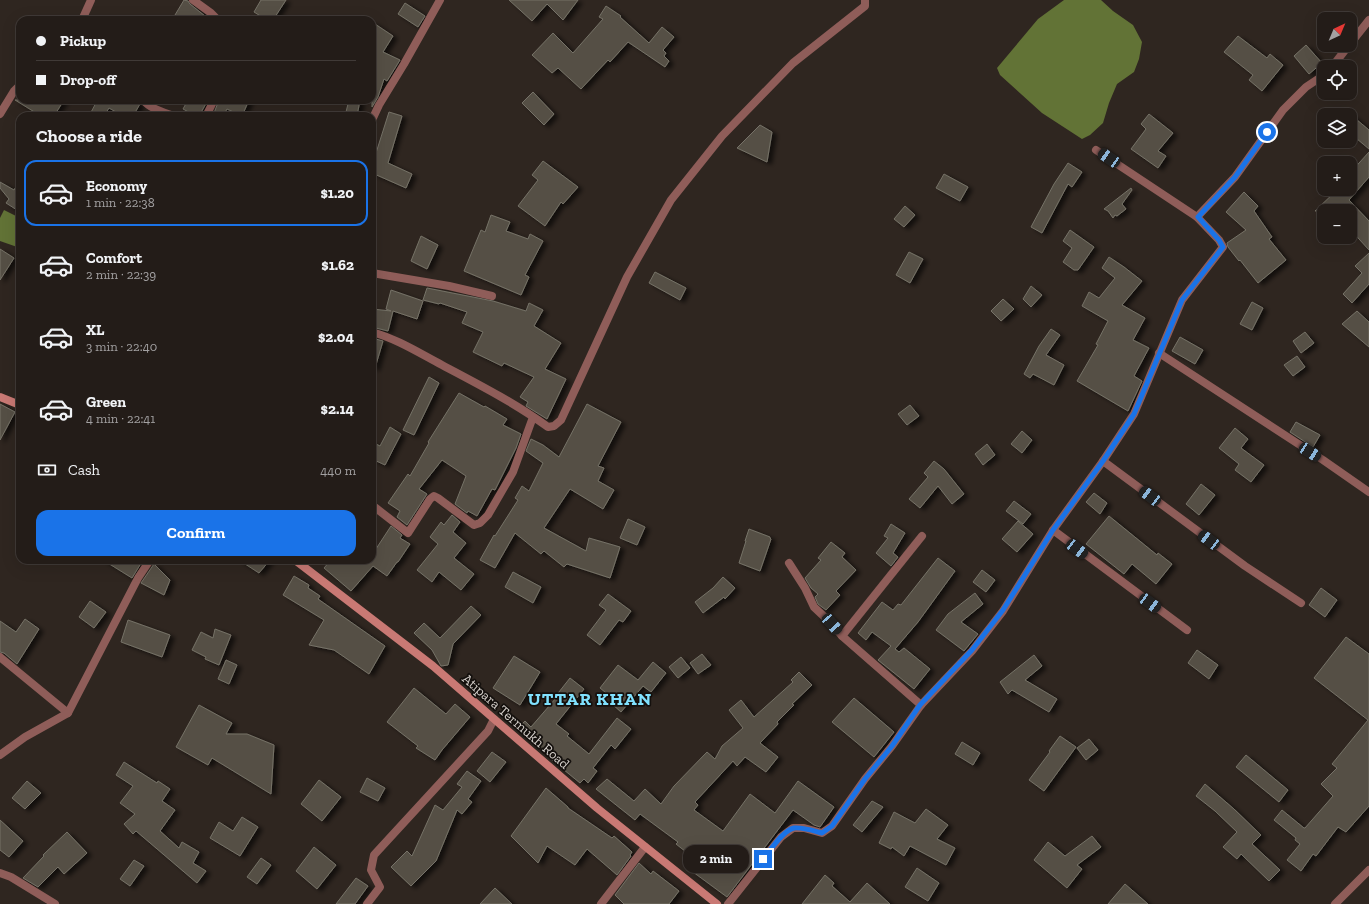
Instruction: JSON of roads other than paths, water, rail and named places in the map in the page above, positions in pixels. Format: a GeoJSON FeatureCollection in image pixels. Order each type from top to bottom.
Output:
{"type":"FeatureCollection","features":[{"type":"Feature","properties":{"kind":"main road"},"geometry":{"type":"LineString","coordinates":[[0,397],[16,403]]}},
{"type":"Feature","properties":{"kind":"main road","name":"Atipara Termukh Road"},"geometry":{"type":"LineString","coordinates":[[300,564],[433,666],[597,808],[717,904]]}},
{"type":"Feature","properties":{"kind":"street"},"geometry":{"type":"LineString","coordinates":[[84,16],[91,0]]}},
{"type":"Feature","properties":{"kind":"street"},"geometry":{"type":"LineString","coordinates":[[193,0],[214,16]]}},
{"type":"Feature","properties":{"kind":"street"},"geometry":{"type":"LineString","coordinates":[[376,112],[440,0]]}},
{"type":"Feature","properties":{"kind":"street"},"geometry":{"type":"LineString","coordinates":[[376,333],[394,339],[489,390],[548,427],[554,426],[561,420],[627,277],[671,200],[722,136],[793,63],[865,6],[866,0]]}},
{"type":"Feature","properties":{"kind":"street"},"geometry":{"type":"LineString","coordinates":[[1357,36],[1369,20]]}},
{"type":"Feature","properties":{"kind":"street"},"geometry":{"type":"LineString","coordinates":[[1338,60],[1344,52]]}},
{"type":"Feature","properties":{"kind":"street"},"geometry":{"type":"LineString","coordinates":[[1198,217],[1235,177],[1283,110],[1306,87],[1317,80]]}},
{"type":"Feature","properties":{"kind":"street"},"geometry":{"type":"LineString","coordinates":[[0,114],[16,89]]}},
{"type":"Feature","properties":{"kind":"street"},"geometry":{"type":"LineString","coordinates":[[147,104],[163,112]]}},
{"type":"Feature","properties":{"kind":"street"},"geometry":{"type":"LineString","coordinates":[[728,904],[781,837],[793,828],[804,828],[822,833],[832,826],[865,779],[892,746],[920,705],[972,650],[1003,610],[1053,530],[1103,461],[1134,414],[1182,300],[1223,247],[1219,240],[1198,217],[1096,150]]}},
{"type":"Feature","properties":{"kind":"street"},"geometry":{"type":"LineString","coordinates":[[376,274],[449,286],[492,296]]}},
{"type":"Feature","properties":{"kind":"street"},"geometry":{"type":"LineString","coordinates":[[1159,353],[1323,460],[1369,492]]}},
{"type":"Feature","properties":{"kind":"street"},"geometry":{"type":"LineString","coordinates":[[376,508],[408,533],[430,499],[434,496],[474,525],[480,523],[488,515],[513,472],[533,417]]}},
{"type":"Feature","properties":{"kind":"street"},"geometry":{"type":"LineString","coordinates":[[1103,461],[1245,566],[1301,604]]}},
{"type":"Feature","properties":{"kind":"street"},"geometry":{"type":"LineString","coordinates":[[1053,530],[1187,630]]}},
{"type":"Feature","properties":{"kind":"street"},"geometry":{"type":"LineString","coordinates":[[842,636],[922,536]]}},
{"type":"Feature","properties":{"kind":"street"},"geometry":{"type":"LineString","coordinates":[[788,563],[805,588],[814,607],[842,636],[920,705]]}},
{"type":"Feature","properties":{"kind":"street"},"geometry":{"type":"LineString","coordinates":[[0,755],[25,737],[68,713],[138,578],[147,564]]}},
{"type":"Feature","properties":{"kind":"street"},"geometry":{"type":"LineString","coordinates":[[0,657],[68,713]]}},
{"type":"Feature","properties":{"kind":"street"},"geometry":{"type":"LineString","coordinates":[[367,904],[380,887],[371,870],[374,855],[488,731],[494,719]]}},
{"type":"Feature","properties":{"kind":"street"},"geometry":{"type":"LineString","coordinates":[[601,904],[646,847]]}},
{"type":"Feature","properties":{"kind":"street"},"geometry":{"type":"LineString","coordinates":[[1335,904],[1369,870]]}},
{"type":"Feature","properties":{"kind":"street"},"geometry":{"type":"LineString","coordinates":[[0,873],[11,877],[55,904]]}},
{"type":"Feature","properties":{"kind":"district","name":"UTTAR KHAN"},"geometry":{"type":"Point","coordinates":[590,699]}}]}
